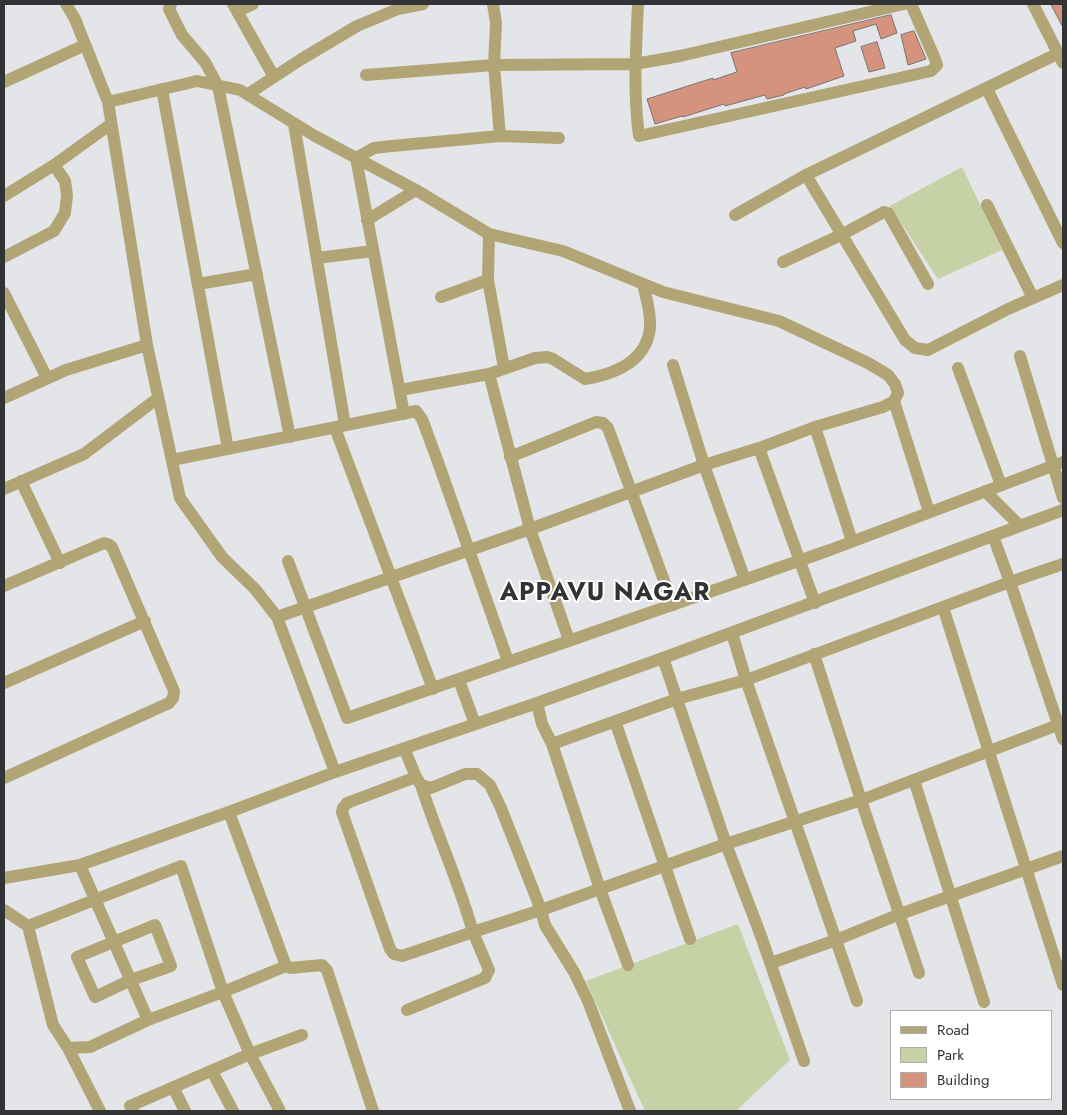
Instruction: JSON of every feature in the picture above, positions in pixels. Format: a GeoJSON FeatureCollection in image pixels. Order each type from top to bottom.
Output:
{"type":"FeatureCollection","features":[{"type":"Feature","properties":{"kind":"street"},"geometry":{"type":"LineString","coordinates":[[66,4],[75,19],[108,102],[147,345],[180,498],[222,557],[255,589],[277,616],[335,772]]}},
{"type":"Feature","properties":{"kind":"street"},"geometry":{"type":"LineString","coordinates":[[171,4],[169,8],[182,35],[205,62],[218,86],[290,437]]}},
{"type":"Feature","properties":{"kind":"street"},"geometry":{"type":"LineString","coordinates":[[253,4],[235,8],[274,77]]}},
{"type":"Feature","properties":{"kind":"street"},"geometry":{"type":"LineString","coordinates":[[248,94],[357,26],[398,9],[423,4]]}},
{"type":"Feature","properties":{"kind":"street"},"geometry":{"type":"LineString","coordinates":[[493,4],[496,23],[494,65],[500,136]]}},
{"type":"Feature","properties":{"kind":"street"},"geometry":{"type":"LineString","coordinates":[[638,4],[635,64],[639,136],[932,70],[936,65],[935,59],[911,4]]}},
{"type":"Feature","properties":{"kind":"street"},"geometry":{"type":"LineString","coordinates":[[366,75],[494,65],[635,64],[680,56],[904,4]]}},
{"type":"Feature","properties":{"kind":"street"},"geometry":{"type":"LineString","coordinates":[[735,215],[806,175],[987,89],[1061,58],[1033,4]]}},
{"type":"Feature","properties":{"kind":"street"},"geometry":{"type":"LineString","coordinates":[[4,82],[85,45]]}},
{"type":"Feature","properties":{"kind":"street"},"geometry":{"type":"LineString","coordinates":[[108,102],[197,81],[240,90],[294,124],[416,190],[489,234],[563,251],[663,292],[779,321],[868,363],[888,375],[895,384],[898,393],[894,401],[883,407],[815,427],[759,448],[704,465],[530,529],[277,616]]}},
{"type":"Feature","properties":{"kind":"street"},"geometry":{"type":"LineString","coordinates":[[162,89],[228,449]]}},
{"type":"Feature","properties":{"kind":"street"},"geometry":{"type":"LineString","coordinates":[[987,89],[1063,243]]}},
{"type":"Feature","properties":{"kind":"street"},"geometry":{"type":"LineString","coordinates":[[4,196],[54,166],[111,124]]}},
{"type":"Feature","properties":{"kind":"street"},"geometry":{"type":"LineString","coordinates":[[294,124],[317,258],[340,427],[391,577],[433,689]]}},
{"type":"Feature","properties":{"kind":"street"},"geometry":{"type":"LineString","coordinates":[[356,158],[374,148],[500,136],[559,138]]}},
{"type":"Feature","properties":{"kind":"street"},"geometry":{"type":"LineString","coordinates":[[356,158],[404,414]]}},
{"type":"Feature","properties":{"kind":"street"},"geometry":{"type":"LineString","coordinates":[[4,257],[54,231],[65,213],[65,180],[54,166]]}},
{"type":"Feature","properties":{"kind":"street"},"geometry":{"type":"LineString","coordinates":[[806,175],[905,340],[915,348],[928,350],[1008,309],[1063,285]]}},
{"type":"Feature","properties":{"kind":"street"},"geometry":{"type":"LineString","coordinates":[[367,220],[416,190]]}},
{"type":"Feature","properties":{"kind":"street"},"geometry":{"type":"LineString","coordinates":[[987,205],[1033,298]]}},
{"type":"Feature","properties":{"kind":"street"},"geometry":{"type":"LineString","coordinates":[[783,262],[841,235],[884,212],[888,212],[928,284]]}},
{"type":"Feature","properties":{"kind":"street"},"geometry":{"type":"LineString","coordinates":[[489,234],[488,280],[504,368]]}},
{"type":"Feature","properties":{"kind":"street"},"geometry":{"type":"LineString","coordinates":[[317,258],[373,251]]}},
{"type":"Feature","properties":{"kind":"street"},"geometry":{"type":"LineString","coordinates":[[198,284],[257,274]]}},
{"type":"Feature","properties":{"kind":"street"},"geometry":{"type":"LineString","coordinates":[[441,297],[488,280]]}},
{"type":"Feature","properties":{"kind":"street"},"geometry":{"type":"LineString","coordinates":[[400,390],[489,374],[535,358],[547,357],[553,359],[585,379],[615,372],[631,361],[645,346],[650,326],[648,304],[643,284]]}},
{"type":"Feature","properties":{"kind":"street"},"geometry":{"type":"LineString","coordinates":[[4,293],[47,378]]}},
{"type":"Feature","properties":{"kind":"street"},"geometry":{"type":"LineString","coordinates":[[4,398],[66,370],[147,345]]}},
{"type":"Feature","properties":{"kind":"street"},"geometry":{"type":"LineString","coordinates":[[1020,356],[1058,463],[1063,498]]}},
{"type":"Feature","properties":{"kind":"street"},"geometry":{"type":"LineString","coordinates":[[673,365],[704,465],[745,580]]}},
{"type":"Feature","properties":{"kind":"street"},"geometry":{"type":"LineString","coordinates":[[958,368],[1001,485]]}},
{"type":"Feature","properties":{"kind":"street"},"geometry":{"type":"LineString","coordinates":[[489,374],[530,529],[569,640]]}},
{"type":"Feature","properties":{"kind":"street"},"geometry":{"type":"LineString","coordinates":[[4,489],[84,454],[158,398]]}},
{"type":"Feature","properties":{"kind":"street"},"geometry":{"type":"LineString","coordinates":[[894,401],[929,512]]}},
{"type":"Feature","properties":{"kind":"street"},"geometry":{"type":"LineString","coordinates":[[172,460],[404,414],[416,410],[422,419],[508,661]]}},
{"type":"Feature","properties":{"kind":"street"},"geometry":{"type":"LineString","coordinates":[[510,457],[596,422],[603,423],[608,428],[673,605]]}},
{"type":"Feature","properties":{"kind":"street"},"geometry":{"type":"LineString","coordinates":[[815,427],[852,541]]}},
{"type":"Feature","properties":{"kind":"street"},"geometry":{"type":"LineString","coordinates":[[759,448],[814,603]]}},
{"type":"Feature","properties":{"kind":"street"},"geometry":{"type":"LineString","coordinates":[[288,561],[347,718],[799,561],[1058,463]]}},
{"type":"Feature","properties":{"kind":"street"},"geometry":{"type":"LineString","coordinates":[[21,481],[60,563]]}},
{"type":"Feature","properties":{"kind":"street"},"geometry":{"type":"LineString","coordinates":[[985,491],[1020,526]]}},
{"type":"Feature","properties":{"kind":"street"},"geometry":{"type":"LineString","coordinates":[[4,878],[80,865],[230,812],[335,772],[664,658],[1063,510]]}},
{"type":"Feature","properties":{"kind":"street"},"geometry":{"type":"LineString","coordinates":[[993,536],[1061,724],[1063,739]]}},
{"type":"Feature","properties":{"kind":"street"},"geometry":{"type":"LineString","coordinates":[[4,586],[108,544],[112,547],[174,691],[173,698],[169,703],[4,778]]}},
{"type":"Feature","properties":{"kind":"street"},"geometry":{"type":"LineString","coordinates":[[552,744],[677,699],[746,680],[1063,564]]}},
{"type":"Feature","properties":{"kind":"street"},"geometry":{"type":"LineString","coordinates":[[943,607],[1063,984]]}},
{"type":"Feature","properties":{"kind":"street"},"geometry":{"type":"LineString","coordinates":[[4,683],[145,621]]}},
{"type":"Feature","properties":{"kind":"street"},"geometry":{"type":"LineString","coordinates":[[732,633],[746,680],[857,1001]]}},
{"type":"Feature","properties":{"kind":"street"},"geometry":{"type":"LineString","coordinates":[[814,654],[860,800],[919,972]]}},
{"type":"Feature","properties":{"kind":"street"},"geometry":{"type":"LineString","coordinates":[[664,658],[726,844],[771,964],[804,1061]]}},
{"type":"Feature","properties":{"kind":"street"},"geometry":{"type":"LineString","coordinates":[[459,680],[475,724]]}},
{"type":"Feature","properties":{"kind":"street"},"geometry":{"type":"LineString","coordinates":[[537,703],[542,724],[552,744],[600,889],[628,965]]}},
{"type":"Feature","properties":{"kind":"street"},"geometry":{"type":"LineString","coordinates":[[615,722],[690,939]]}},
{"type":"Feature","properties":{"kind":"street"},"geometry":{"type":"LineString","coordinates":[[630,1111],[588,1001],[574,972],[545,925],[541,910],[502,808],[490,785],[477,774],[465,774],[431,788],[418,781],[348,803],[342,812],[390,949],[394,954],[402,956],[541,910],[726,844],[860,800],[1061,724]]}},
{"type":"Feature","properties":{"kind":"street"},"geometry":{"type":"LineString","coordinates":[[404,748],[489,970],[485,978],[407,1010]]}},
{"type":"Feature","properties":{"kind":"street"},"geometry":{"type":"LineString","coordinates":[[914,780],[952,895],[984,1002]]}},
{"type":"Feature","properties":{"kind":"street"},"geometry":{"type":"LineString","coordinates":[[230,812],[286,966]]}},
{"type":"Feature","properties":{"kind":"street"},"geometry":{"type":"LineString","coordinates":[[771,964],[900,914],[1063,856]]}},
{"type":"Feature","properties":{"kind":"street"},"geometry":{"type":"LineString","coordinates":[[80,865],[148,1020]]}},
{"type":"Feature","properties":{"kind":"street"},"geometry":{"type":"LineString","coordinates":[[28,926],[181,866],[223,992],[250,1054],[280,1111]]}},
{"type":"Feature","properties":{"kind":"street"},"geometry":{"type":"LineString","coordinates":[[4,910],[28,926],[53,1025],[68,1048],[100,1111]]}},
{"type":"Feature","properties":{"kind":"street"},"geometry":{"type":"LineString","coordinates":[[155,925],[171,966],[131,980],[95,997],[77,957],[113,941],[155,925]]}},
{"type":"Feature","properties":{"kind":"street"},"geometry":{"type":"LineString","coordinates":[[68,1048],[90,1047],[148,1020],[286,966],[290,968],[322,965],[327,970],[373,1111]]}},
{"type":"Feature","properties":{"kind":"street"},"geometry":{"type":"LineString","coordinates":[[127,1109],[250,1054],[302,1035]]}},
{"type":"Feature","properties":{"kind":"street"},"geometry":{"type":"LineString","coordinates":[[212,1071],[233,1111]]}},
{"type":"Feature","properties":{"kind":"street"},"geometry":{"type":"LineString","coordinates":[[174,1087],[186,1111]]}},
{"type":"Feature","properties":{"kind":"green space"},"geometry":{"type":"Polygon","coordinates":[[[962,167],[1002,250],[938,279],[890,206],[962,167]]]}},
{"type":"Feature","properties":{"kind":"green space"},"geometry":{"type":"Polygon","coordinates":[[[738,924],[790,1060],[736,1111],[645,1111],[586,981],[738,924]]]}},
{"type":"Feature","properties":{"kind":"building"},"geometry":{"type":"Polygon","coordinates":[[[1051,4],[1063,4],[1063,27],[1051,4]]]}},
{"type":"Feature","properties":{"kind":"building"},"geometry":{"type":"Polygon","coordinates":[[[891,15],[897,33],[881,39],[876,24],[853,31],[856,41],[835,48],[844,76],[784,95],[767,99],[765,95],[725,106],[724,104],[655,124],[647,99],[737,72],[731,53],[891,15]]]}},
{"type":"Feature","properties":{"kind":"building"},"geometry":{"type":"Polygon","coordinates":[[[914,31],[926,59],[908,65],[901,35],[914,31]]]}},
{"type":"Feature","properties":{"kind":"building"},"geometry":{"type":"Polygon","coordinates":[[[877,42],[885,68],[869,72],[861,47],[877,42]]]}},
{"type":"Feature","properties":{"kind":"district","name":"APPAVU NAGAR"},"geometry":{"type":"Point","coordinates":[605,594]}}]}
